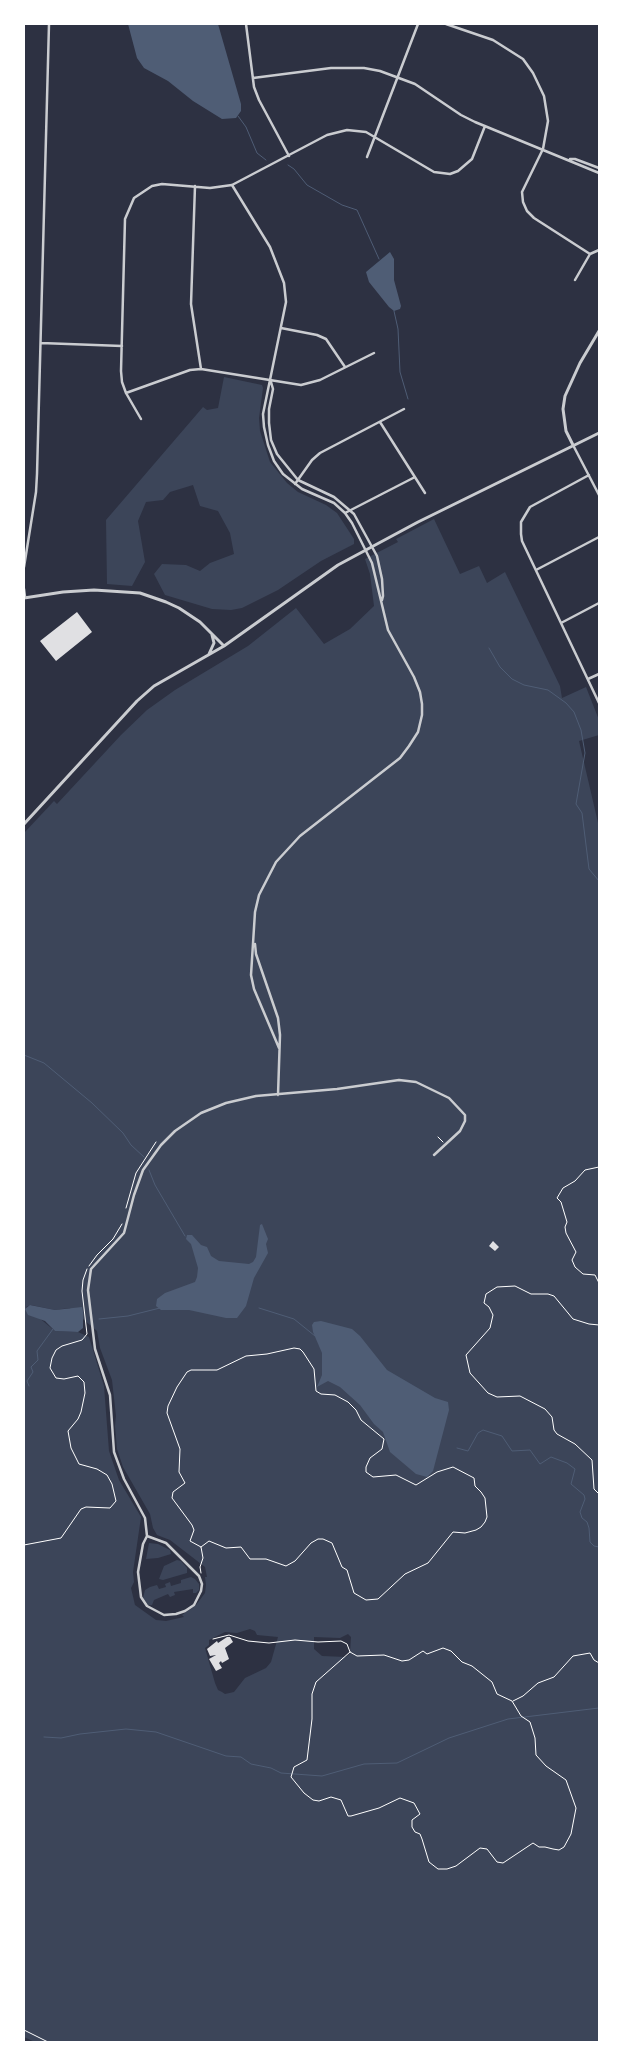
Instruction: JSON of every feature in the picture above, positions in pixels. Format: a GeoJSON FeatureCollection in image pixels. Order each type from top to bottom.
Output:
{"type":"FeatureCollection","features":[{"type":"Feature","properties":{"kind":"street"},"geometry":{"type":"LineString","coordinates":[[24,567],[36,492],[49,24]]}},
{"type":"Feature","properties":{"kind":"street"},"geometry":{"type":"LineString","coordinates":[[246,24],[253,78],[259,100],[288,156]]}},
{"type":"Feature","properties":{"kind":"street"},"geometry":{"type":"LineString","coordinates":[[367,157],[418,24]]}},
{"type":"Feature","properties":{"kind":"street"},"geometry":{"type":"LineString","coordinates":[[446,24],[493,40],[523,60],[533,73],[541,87],[547,109],[547,134],[543,149],[522,192],[527,211],[538,221],[590,254]]}},
{"type":"Feature","properties":{"kind":"street"},"geometry":{"type":"LineString","coordinates":[[253,78],[348,67],[380,71],[398,77],[431,94],[461,115],[599,173]]}},
{"type":"Feature","properties":{"kind":"street"},"geometry":{"type":"LineString","coordinates":[[141,419],[122,382],[125,218],[134,198],[152,186],[162,184],[210,188],[232,185],[338,132],[356,130],[376,136],[434,172],[450,174],[466,166],[472,159],[485,126]]}},
{"type":"Feature","properties":{"kind":"street"},"geometry":{"type":"LineString","coordinates":[[568,159],[575,159],[599,168]]}},
{"type":"Feature","properties":{"kind":"street"},"geometry":{"type":"LineString","coordinates":[[232,185],[278,263],[284,283],[286,302],[271,381],[265,398],[264,427],[274,461],[283,474],[295,484],[334,503],[345,513],[366,550],[374,569],[388,630],[414,677],[420,692],[422,715],[418,732],[400,758],[300,836],[276,862],[259,894],[255,912],[251,974],[254,989],[279,1048]]}},
{"type":"Feature","properties":{"kind":"street"},"geometry":{"type":"LineString","coordinates":[[195,186],[191,304],[201,369]]}},
{"type":"Feature","properties":{"kind":"street"},"geometry":{"type":"LineString","coordinates":[[575,280],[590,254],[599,250]]}},
{"type":"Feature","properties":{"kind":"street"},"geometry":{"type":"LineString","coordinates":[[281,328],[317,335],[326,340],[345,367]]}},
{"type":"Feature","properties":{"kind":"street"},"geometry":{"type":"LineString","coordinates":[[599,331],[577,370],[565,396],[563,409],[566,431],[599,495]]}},
{"type":"Feature","properties":{"kind":"street"},"geometry":{"type":"LineString","coordinates":[[41,343],[122,346]]}},
{"type":"Feature","properties":{"kind":"street"},"geometry":{"type":"LineString","coordinates":[[126,393],[190,370],[201,369],[290,384],[311,383],[374,353]]}},
{"type":"Feature","properties":{"kind":"street"},"geometry":{"type":"LineString","coordinates":[[271,381],[273,388],[268,409],[268,423],[276,454],[298,480],[313,489],[334,497],[351,510],[373,547],[382,579],[382,600]]}},
{"type":"Feature","properties":{"kind":"street"},"geometry":{"type":"LineString","coordinates":[[295,484],[312,460],[320,454],[404,409]]}},
{"type":"Feature","properties":{"kind":"street"},"geometry":{"type":"LineString","coordinates":[[380,422],[425,493]]}},
{"type":"Feature","properties":{"kind":"street"},"geometry":{"type":"LineString","coordinates":[[24,824],[145,692],[224,646],[257,624],[318,578],[366,550],[418,522],[599,433]]}},
{"type":"Feature","properties":{"kind":"street"},"geometry":{"type":"LineString","coordinates":[[589,475],[534,504],[523,516],[521,528],[522,541],[599,703]]}},
{"type":"Feature","properties":{"kind":"street"},"geometry":{"type":"LineString","coordinates":[[345,513],[415,477]]}},
{"type":"Feature","properties":{"kind":"street"},"geometry":{"type":"LineString","coordinates":[[536,570],[599,537]]}},
{"type":"Feature","properties":{"kind":"street"},"geometry":{"type":"LineString","coordinates":[[24,589],[24,597],[94,590],[140,593],[179,608],[211,632],[224,646]]}},
{"type":"Feature","properties":{"kind":"street"},"geometry":{"type":"LineString","coordinates":[[561,623],[599,603]]}},
{"type":"Feature","properties":{"kind":"street"},"geometry":{"type":"LineString","coordinates":[[208,655],[213,648],[214,642],[211,632]]}},
{"type":"Feature","properties":{"kind":"street"},"geometry":{"type":"LineString","coordinates":[[588,679],[599,674]]}},
{"type":"Feature","properties":{"kind":"street"},"geometry":{"type":"LineString","coordinates":[[254,935],[256,954],[278,1018],[278,1095]]}},
{"type":"Feature","properties":{"kind":"street"},"geometry":{"type":"LineString","coordinates":[[147,1536],[166,1543],[199,1576],[202,1584],[197,1600],[190,1608],[181,1613],[164,1615],[156,1612],[147,1606],[141,1597],[138,1572],[143,1544],[147,1536],[145,1518],[124,1479],[114,1452],[110,1395],[95,1349],[88,1290],[91,1268],[124,1233],[134,1195],[144,1170],[161,1145],[175,1131],[201,1113],[226,1103],[256,1096],[337,1090],[399,1080],[416,1082],[449,1098],[465,1114],[465,1121],[460,1131],[434,1155]]}},
{"type":"Feature","properties":{"kind":"path"},"geometry":{"type":"LineString","coordinates":[[438,1137],[446,1144]]}},
{"type":"Feature","properties":{"kind":"path"},"geometry":{"type":"LineString","coordinates":[[125,1215],[132,1185],[139,1167],[156,1142]]}},
{"type":"Feature","properties":{"kind":"path"},"geometry":{"type":"LineString","coordinates":[[599,1168],[584,1170],[575,1180],[563,1188],[557,1198],[561,1202],[567,1222],[565,1227],[566,1233],[576,1252],[572,1260],[575,1267],[582,1274],[595,1275],[599,1283]]}},
{"type":"Feature","properties":{"kind":"path"},"geometry":{"type":"LineString","coordinates":[[24,1545],[61,1538],[81,1509],[86,1507],[108,1508],[116,1503],[109,1477],[101,1471],[79,1464],[70,1448],[68,1431],[79,1416],[86,1389],[82,1377],[56,1378],[51,1372],[50,1363],[54,1353],[59,1348],[82,1340],[86,1336],[87,1330],[82,1294],[83,1280],[88,1267],[97,1254],[113,1239],[124,1221]]}},
{"type":"Feature","properties":{"kind":"path"},"geometry":{"type":"LineString","coordinates":[[599,1325],[573,1319],[554,1296],[531,1294],[515,1286],[497,1287],[486,1294],[484,1303],[489,1307],[493,1315],[490,1328],[466,1355],[470,1372],[488,1393],[497,1396],[520,1396],[545,1409],[552,1417],[554,1430],[557,1434],[575,1444],[592,1460],[594,1489],[599,1494]]}},
{"type":"Feature","properties":{"kind":"path"},"geometry":{"type":"LineString","coordinates":[[294,1348],[303,1352],[316,1376],[316,1391],[321,1394],[335,1394],[348,1402],[362,1420],[384,1439],[382,1448],[370,1458],[366,1472],[373,1476],[396,1475],[416,1485],[437,1472],[453,1467],[474,1478],[475,1486],[485,1498],[487,1517],[481,1527],[465,1533],[453,1532],[428,1563],[405,1574],[385,1595],[373,1600],[362,1599],[354,1593],[347,1570],[342,1566],[332,1544],[323,1539],[318,1539],[311,1543],[295,1561],[286,1566],[266,1559],[250,1559],[241,1547],[226,1548],[209,1541],[201,1547],[190,1541],[193,1535],[192,1525],[172,1498],[173,1492],[185,1483],[179,1472],[180,1449],[169,1421],[168,1406],[187,1372],[191,1370],[208,1372],[217,1370],[246,1356],[294,1348]]}},
{"type":"Feature","properties":{"kind":"path"},"geometry":{"type":"LineString","coordinates":[[201,1547],[203,1558],[200,1567],[201,1574]]}},
{"type":"Feature","properties":{"kind":"path"},"geometry":{"type":"LineString","coordinates":[[214,1639],[229,1635],[248,1641],[269,1643],[295,1640],[341,1641],[346,1643],[350,1652],[359,1657],[384,1656],[402,1661],[408,1660],[420,1652],[427,1654],[443,1648],[451,1650],[462,1662],[472,1666],[492,1682],[499,1696],[505,1696],[512,1701],[518,1712],[530,1722],[535,1738],[536,1755],[546,1766],[566,1780],[576,1808],[569,1839],[564,1847],[559,1850],[539,1847],[533,1843],[503,1862],[497,1862],[487,1850],[480,1848],[456,1866],[448,1869],[438,1869],[429,1862],[422,1838],[420,1834],[414,1832],[412,1827],[412,1820],[420,1814],[414,1803],[400,1798],[379,1808],[348,1816],[341,1800],[331,1797],[319,1801],[313,1800],[304,1794],[290,1777],[294,1767],[307,1760],[312,1719],[312,1694],[316,1682],[350,1652]]}},
{"type":"Feature","properties":{"kind":"path"},"geometry":{"type":"LineString","coordinates":[[512,1701],[538,1683],[554,1677],[572,1656],[590,1652],[594,1660],[599,1663]]}},
{"type":"Feature","properties":{"kind":"path"},"geometry":{"type":"LineString","coordinates":[[24,2030],[48,2042]]}},
{"type":"Feature","properties":{"kind":"shaded area"},"geometry":{"type":"Polygon","coordinates":[[[128,24],[218,24],[241,104],[241,111],[236,118],[222,119],[193,101],[168,81],[144,68],[137,58],[128,24]]]}},
{"type":"Feature","properties":{"kind":"shaded area"},"geometry":{"type":"Polygon","coordinates":[[[390,252],[394,259],[394,280],[401,306],[400,309],[394,311],[369,282],[366,272],[390,252]]]}},
{"type":"Feature","properties":{"kind":"shaded area"},"geometry":{"type":"Polygon","coordinates":[[[224,377],[262,385],[259,418],[260,431],[270,462],[287,483],[298,492],[326,505],[337,513],[354,539],[354,544],[321,561],[278,590],[242,608],[231,610],[212,609],[165,595],[154,574],[162,564],[186,565],[200,571],[210,563],[234,554],[230,533],[218,511],[200,506],[193,485],[170,492],[163,500],[146,502],[138,521],[145,562],[132,586],[107,584],[106,520],[203,407],[207,410],[218,408],[224,377]]]}},
{"type":"Feature","properties":{"kind":"shaded area"},"geometry":{"type":"Polygon","coordinates":[[[434,519],[460,574],[479,566],[487,583],[505,572],[560,686],[562,698],[586,687],[599,720],[599,735],[579,741],[599,827],[599,2042],[35,2042],[24,2037],[24,833],[54,801],[57,804],[147,710],[175,690],[248,646],[296,608],[324,644],[350,629],[374,606],[370,574],[365,559],[398,542],[396,539],[434,519]],[[31,1305],[26,1307],[55,1331],[78,1332],[89,1337],[104,1386],[109,1451],[119,1480],[141,1517],[133,1572],[134,1582],[131,1588],[135,1605],[156,1620],[166,1621],[184,1617],[182,1615],[196,1605],[205,1593],[205,1577],[207,1577],[205,1567],[170,1540],[157,1535],[153,1528],[150,1514],[123,1467],[117,1449],[112,1380],[100,1348],[97,1331],[70,1308],[55,1310],[31,1305]],[[250,1629],[237,1633],[225,1632],[209,1640],[209,1645],[205,1648],[218,1690],[225,1694],[234,1692],[245,1678],[266,1668],[271,1662],[278,1637],[257,1635],[255,1631],[250,1629]],[[348,1634],[340,1638],[314,1637],[314,1649],[322,1656],[346,1657],[350,1653],[351,1637],[348,1634]]]}},
{"type":"Feature","properties":{"kind":"shaded area"},"geometry":{"type":"Polygon","coordinates":[[[262,1224],[268,1239],[266,1244],[268,1253],[254,1278],[246,1306],[237,1318],[226,1318],[189,1310],[161,1310],[156,1306],[157,1299],[165,1293],[195,1282],[198,1268],[191,1244],[186,1239],[187,1235],[192,1235],[201,1245],[207,1247],[211,1256],[219,1261],[249,1264],[256,1257],[260,1225],[262,1224]]]}},
{"type":"Feature","properties":{"kind":"shaded area"},"geometry":{"type":"Polygon","coordinates":[[[30,1305],[55,1310],[82,1307],[83,1328],[78,1332],[55,1331],[45,1321],[28,1315],[25,1309],[30,1305]]]}},
{"type":"Feature","properties":{"kind":"shaded area"},"geometry":{"type":"Polygon","coordinates":[[[321,1321],[352,1329],[360,1336],[387,1370],[435,1398],[448,1402],[449,1410],[433,1471],[427,1477],[416,1474],[390,1452],[383,1432],[374,1424],[360,1405],[340,1387],[328,1381],[317,1387],[322,1375],[322,1353],[312,1325],[314,1322],[321,1321]]]}},
{"type":"Feature","properties":{"kind":"shaded area"},"geometry":{"type":"Polygon","coordinates":[[[149,1543],[158,1544],[170,1550],[171,1554],[146,1559],[149,1543]]]}},
{"type":"Feature","properties":{"kind":"shaded area"},"geometry":{"type":"Polygon","coordinates":[[[177,1560],[181,1561],[187,1568],[187,1573],[163,1580],[159,1579],[164,1566],[177,1560]]]}},
{"type":"Feature","properties":{"kind":"shaded area"},"geometry":{"type":"Polygon","coordinates":[[[191,1577],[199,1584],[199,1590],[196,1593],[193,1593],[193,1589],[174,1592],[175,1595],[170,1597],[168,1594],[154,1600],[152,1605],[148,1605],[143,1598],[145,1590],[150,1587],[157,1585],[159,1589],[166,1587],[165,1584],[170,1582],[171,1586],[191,1577]]]}},
{"type":"Feature","properties":{"kind":"building"},"geometry":{"type":"Polygon","coordinates":[[[77,612],[92,632],[56,661],[40,641],[77,612]]]}},
{"type":"Feature","properties":{"kind":"building"},"geometry":{"type":"Polygon","coordinates":[[[493,1241],[499,1247],[495,1251],[489,1246],[493,1241]]]}},
{"type":"Feature","properties":{"kind":"building"},"geometry":{"type":"Polygon","coordinates":[[[230,1637],[233,1642],[225,1648],[229,1659],[222,1663],[221,1661],[219,1663],[222,1668],[216,1671],[209,1659],[216,1655],[210,1656],[207,1649],[217,1641],[218,1643],[230,1637]]]}},
{"type":"Feature","properties":{"kind":"waterway"},"geometry":{"type":"LineString","coordinates":[[238,116],[246,127],[257,153],[266,160]]}},
{"type":"Feature","properties":{"kind":"waterway"},"geometry":{"type":"LineString","coordinates":[[288,165],[294,169],[307,185],[342,205],[357,210],[379,259]]}},
{"type":"Feature","properties":{"kind":"waterway"},"geometry":{"type":"LineString","coordinates":[[394,311],[398,329],[400,372],[408,399]]}},
{"type":"Feature","properties":{"kind":"waterway"},"geometry":{"type":"LineString","coordinates":[[489,648],[500,667],[512,679],[524,685],[548,690],[566,703],[574,712],[581,730],[585,753],[576,804],[582,813],[589,869],[599,881]]}},
{"type":"Feature","properties":{"kind":"waterway"},"geometry":{"type":"LineString","coordinates":[[24,1055],[44,1063],[92,1103],[123,1133],[131,1145],[144,1157]]}},
{"type":"Feature","properties":{"kind":"waterway"},"geometry":{"type":"LineString","coordinates":[[149,1170],[155,1185],[185,1236]]}},
{"type":"Feature","properties":{"kind":"waterway"},"geometry":{"type":"LineString","coordinates":[[99,1319],[128,1316],[160,1308]]}},
{"type":"Feature","properties":{"kind":"waterway"},"geometry":{"type":"LineString","coordinates":[[259,1308],[294,1319],[315,1336]]}},
{"type":"Feature","properties":{"kind":"waterway"},"geometry":{"type":"LineString","coordinates":[[29,1386],[27,1381],[33,1372],[31,1367],[38,1360],[37,1351],[53,1329]]}},
{"type":"Feature","properties":{"kind":"waterway"},"geometry":{"type":"LineString","coordinates":[[457,1448],[468,1451],[478,1433],[483,1430],[502,1436],[512,1451],[530,1450],[540,1464],[551,1457],[567,1463],[575,1469],[571,1484],[584,1495],[585,1499],[580,1512],[582,1518],[587,1522],[590,1542],[594,1546],[599,1547]]}},
{"type":"Feature","properties":{"kind":"waterway"},"geometry":{"type":"LineString","coordinates":[[44,1737],[61,1738],[126,1729],[156,1732],[226,1756],[241,1757],[251,1764],[271,1768],[281,1773],[322,1776],[364,1764],[397,1763],[449,1738],[508,1719],[599,1708]]}}]}
